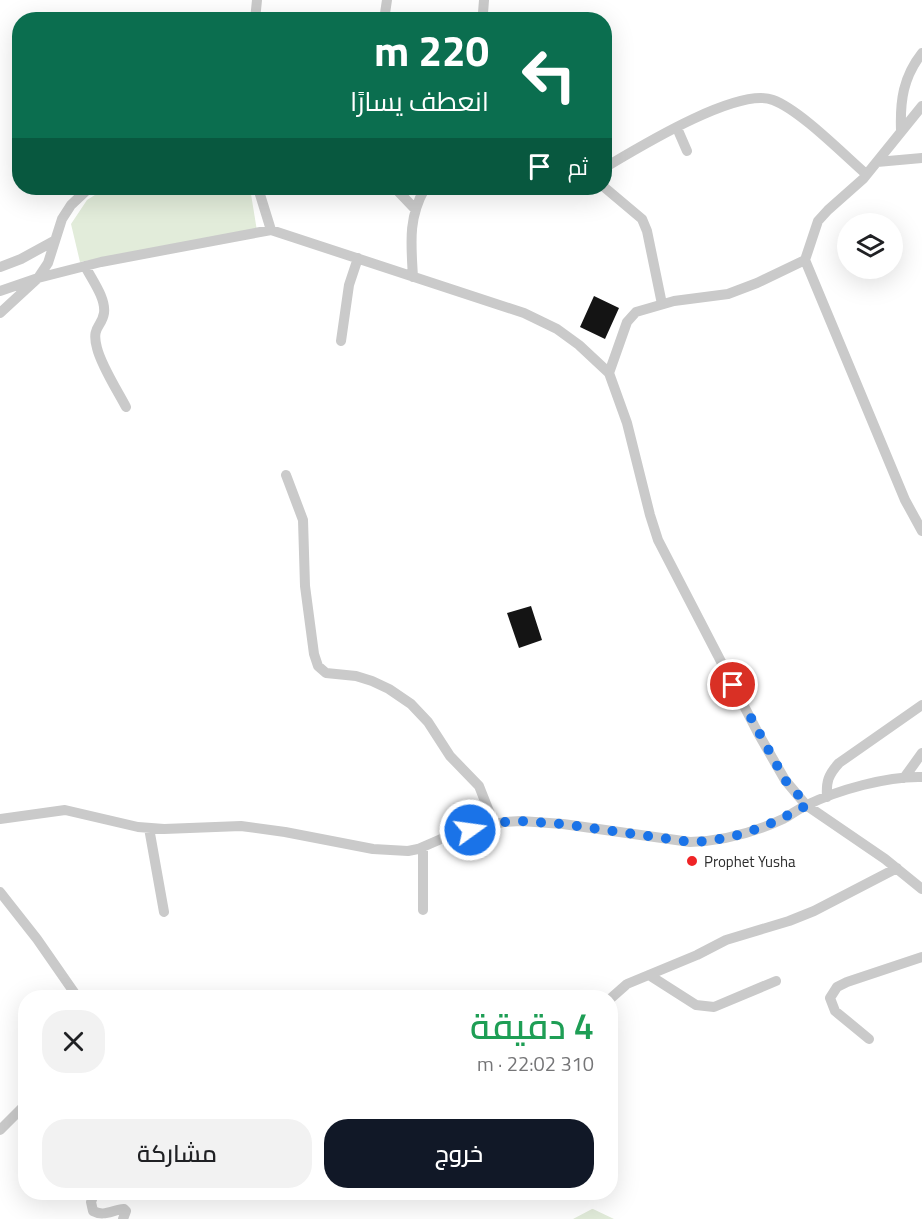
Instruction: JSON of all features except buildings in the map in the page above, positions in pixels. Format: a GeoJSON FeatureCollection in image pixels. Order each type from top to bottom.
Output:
{"type":"FeatureCollection","features":[{"type":"Feature","properties":{"kind":"street"},"geometry":{"type":"LineString","coordinates":[[902,130],[901,98],[908,78],[922,53]]}},
{"type":"Feature","properties":{"kind":"street"},"geometry":{"type":"LineString","coordinates":[[612,164],[709,112],[748,98],[762,97],[779,102],[811,126],[866,174]]}},
{"type":"Feature","properties":{"kind":"street"},"geometry":{"type":"LineString","coordinates":[[922,106],[877,162],[818,221],[805,260],[905,500],[922,531]]}},
{"type":"Feature","properties":{"kind":"street"},"geometry":{"type":"LineString","coordinates":[[677,128],[687,151]]}},
{"type":"Feature","properties":{"kind":"street"},"geometry":{"type":"LineString","coordinates":[[877,162],[922,158]]}},
{"type":"Feature","properties":{"kind":"street"},"geometry":{"type":"LineString","coordinates":[[612,194],[642,219],[647,231],[662,304]]}},
{"type":"Feature","properties":{"kind":"street"},"geometry":{"type":"LineString","coordinates":[[0,313],[38,278],[48,263],[62,219],[71,205],[82,195]]}},
{"type":"Feature","properties":{"kind":"street"},"geometry":{"type":"LineString","coordinates":[[260,195],[271,230]]}},
{"type":"Feature","properties":{"kind":"street"},"geometry":{"type":"LineString","coordinates":[[402,195],[415,209]]}},
{"type":"Feature","properties":{"kind":"street"},"geometry":{"type":"LineString","coordinates":[[413,277],[411,226],[422,195]]}},
{"type":"Feature","properties":{"kind":"street"},"geometry":{"type":"LineString","coordinates":[[0,291],[85,266],[271,230],[524,313],[557,329],[579,345],[609,373],[627,423],[658,540],[763,743],[785,780],[807,805],[897,868],[922,889]]}},
{"type":"Feature","properties":{"kind":"street"},"geometry":{"type":"LineString","coordinates":[[0,267],[21,259],[54,241]]}},
{"type":"Feature","properties":{"kind":"street"},"geometry":{"type":"LineString","coordinates":[[341,341],[349,285],[358,258]]}},
{"type":"Feature","properties":{"kind":"street"},"geometry":{"type":"LineString","coordinates":[[609,373],[630,316],[662,304],[728,294],[805,260]]}},
{"type":"Feature","properties":{"kind":"street"},"geometry":{"type":"LineString","coordinates":[[85,266],[101,297],[104,308],[103,318],[95,329],[97,349],[126,407]]}},
{"type":"Feature","properties":{"kind":"street"},"geometry":{"type":"LineString","coordinates":[[286,475],[303,520],[305,586],[314,654],[318,666],[326,673],[356,676],[372,681],[411,704],[428,722],[450,756],[479,786],[494,824]]}},
{"type":"Feature","properties":{"kind":"street"},"geometry":{"type":"LineString","coordinates":[[827,797],[826,782],[830,772],[839,763],[922,705]]}},
{"type":"Feature","properties":{"kind":"street"},"geometry":{"type":"LineString","coordinates":[[904,778],[922,753]]}},
{"type":"Feature","properties":{"kind":"street"},"geometry":{"type":"LineString","coordinates":[[0,819],[65,810],[149,828],[189,829],[241,826],[373,849],[408,851],[448,836],[494,824],[521,821],[690,842],[735,837],[783,819],[827,797],[874,784],[922,777]]}},
{"type":"Feature","properties":{"kind":"street"},"geometry":{"type":"LineString","coordinates":[[149,828],[164,912]]}},
{"type":"Feature","properties":{"kind":"street"},"geometry":{"type":"LineString","coordinates":[[423,847],[423,910]]}},
{"type":"Feature","properties":{"kind":"street"},"geometry":{"type":"LineString","coordinates":[[618,992],[627,984],[697,955],[726,940],[814,911],[897,868]]}},
{"type":"Feature","properties":{"kind":"street"},"geometry":{"type":"LineString","coordinates":[[0,892],[72,990]]}},
{"type":"Feature","properties":{"kind":"street"},"geometry":{"type":"LineString","coordinates":[[869,1039],[835,1011],[830,998],[837,987],[922,957]]}},
{"type":"Feature","properties":{"kind":"street"},"geometry":{"type":"LineString","coordinates":[[649,975],[696,1005],[714,1007],[776,981]]}},
{"type":"Feature","properties":{"kind":"street"},"geometry":{"type":"LineString","coordinates":[[0,1130],[18,1112]]}},
{"type":"Feature","properties":{"kind":"street"},"geometry":{"type":"LineString","coordinates":[[92,1200],[93,1211],[98,1214],[124,1209],[126,1215],[123,1219]]}},
{"type":"Feature","properties":{"kind":"green space"},"geometry":{"type":"Polygon","coordinates":[[[95,195],[251,195],[257,231],[80,262],[71,224],[87,200],[95,195]]]}},
{"type":"Feature","properties":{"kind":"green space"},"geometry":{"type":"Polygon","coordinates":[[[593,1209],[614,1219],[573,1219],[593,1209]]]}},
{"type":"Feature","properties":{"kind":"place","name":"Prophet Yusha"},"geometry":{"type":"Point","coordinates":[692,861]}},
{"type":"Feature","properties":{"kind":"route"},"geometry":{"type":"LineString","coordinates":[[470,830],[504,822],[543,822],[690,842],[735,837],[783,819],[807,805],[785,780],[733,685]]}}]}
